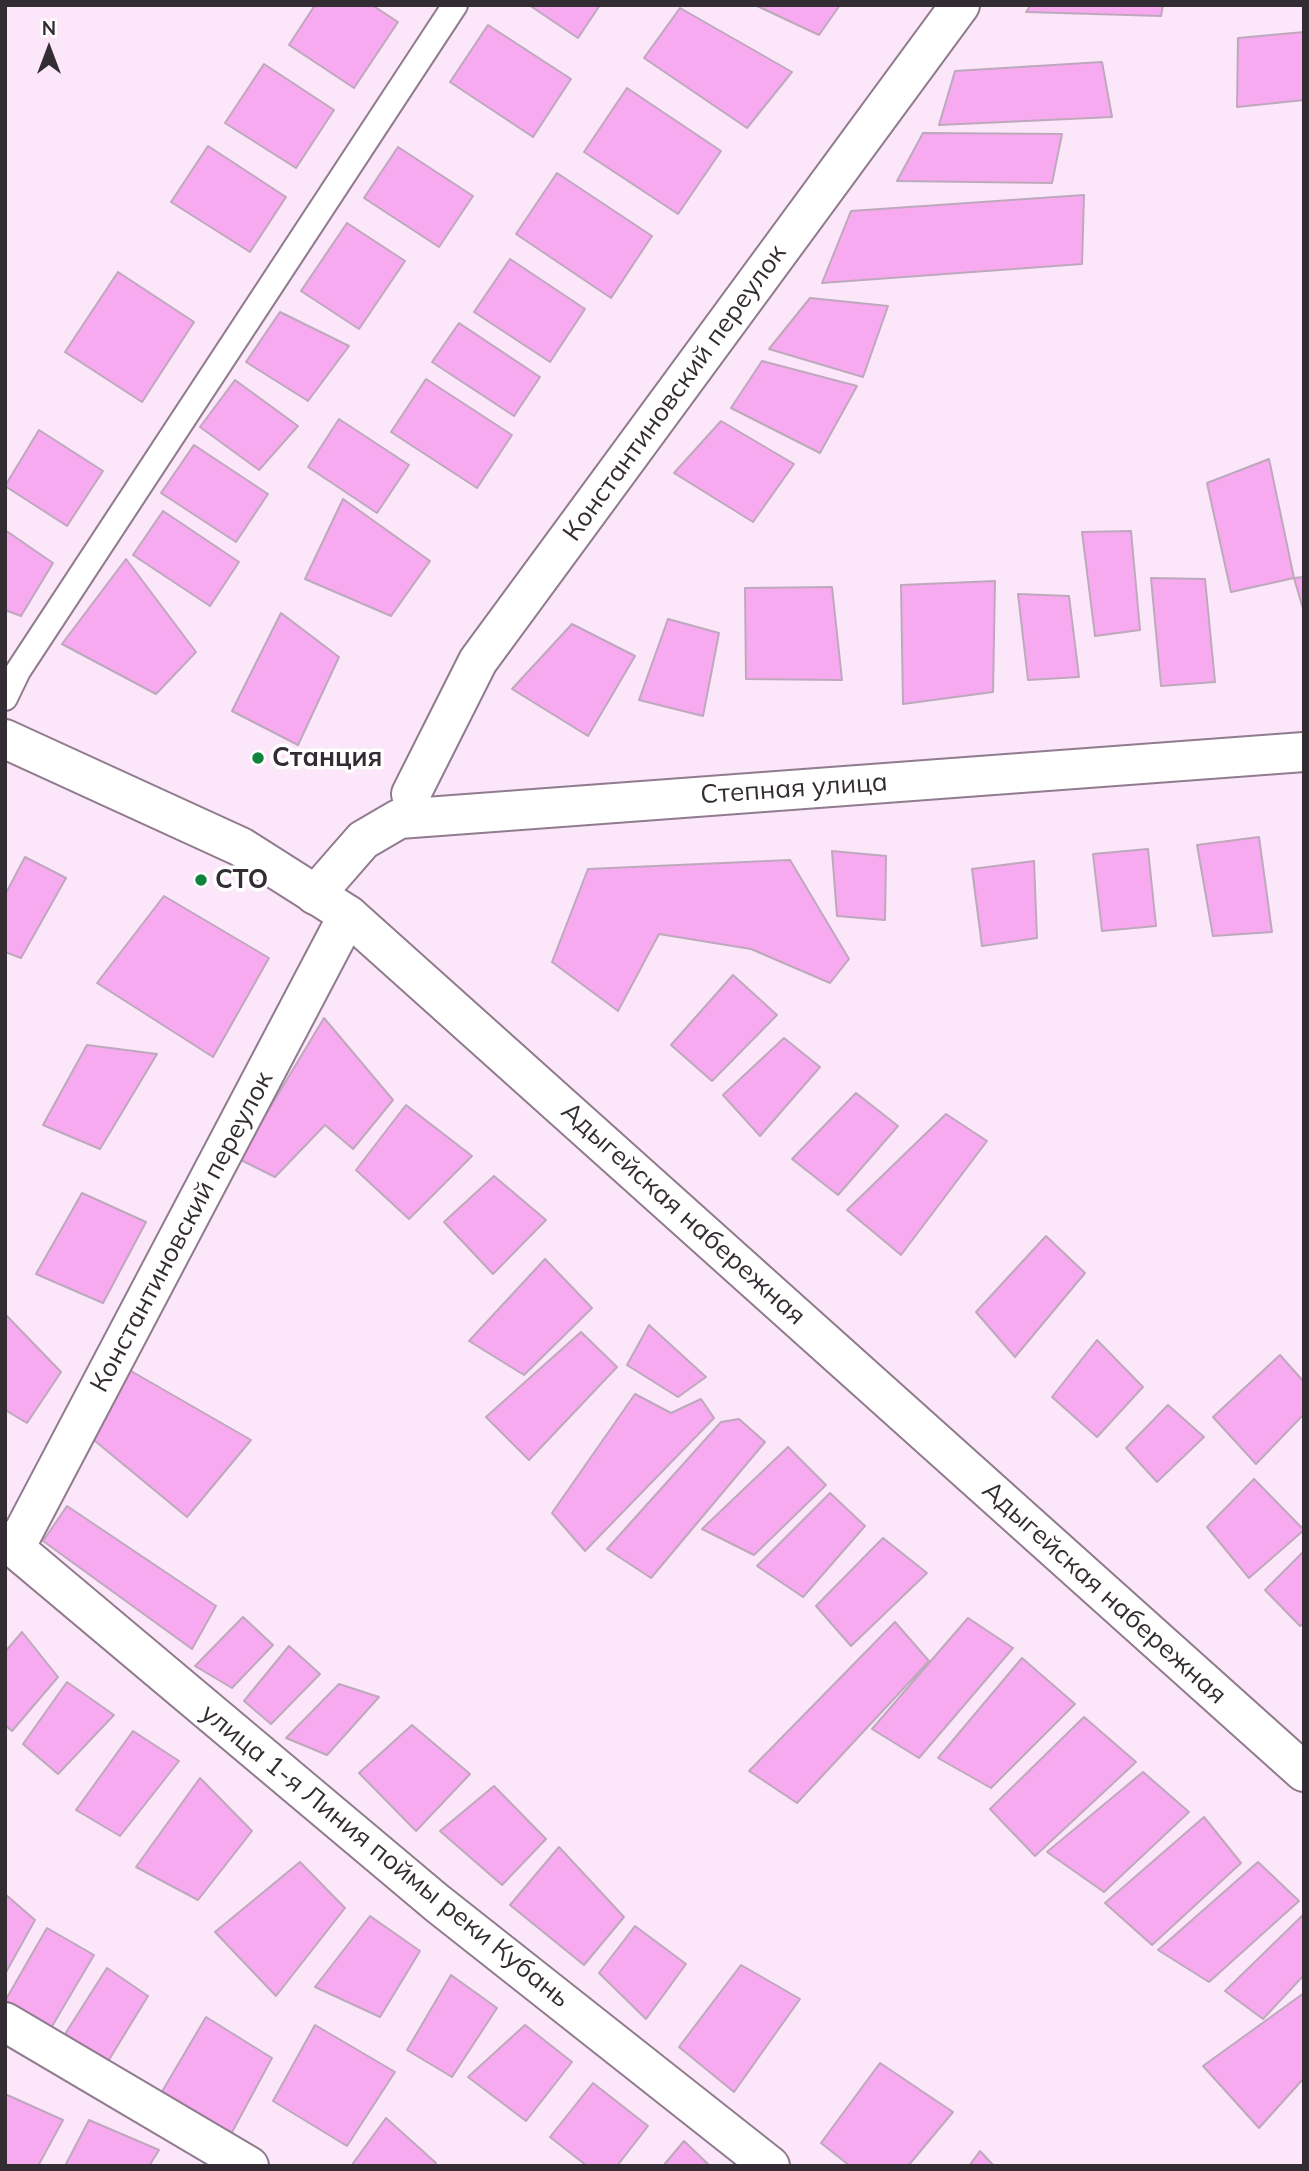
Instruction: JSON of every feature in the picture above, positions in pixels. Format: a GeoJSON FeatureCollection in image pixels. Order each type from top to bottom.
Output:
{"type":"FeatureCollection","features":[{"type":"Feature","properties":{"kind":"street","name":"Константиновский переулок"},"geometry":{"type":"LineString","coordinates":[[411,794],[478,661],[960,5]]}},
{"type":"Feature","properties":{"kind":"street","name":"Адыгейская набережная"},"geometry":{"type":"LineString","coordinates":[[5,739],[241,847],[348,915],[1304,1773]]}},
{"type":"Feature","properties":{"kind":"street","name":"Степная улица"},"geometry":{"type":"LineString","coordinates":[[315,894],[363,840],[399,819],[1304,752]]}},
{"type":"Feature","properties":{"kind":"street","name":"Константиновский переулок"},"geometry":{"type":"LineString","coordinates":[[10,1544],[348,915]]}},
{"type":"Feature","properties":{"kind":"street","name":"улица 1-я Линия поймы реки Кубань"},"geometry":{"type":"LineString","coordinates":[[10,1544],[437,1903],[770,2166]]}},
{"type":"Feature","properties":{"kind":"street"},"geometry":{"type":"LineString","coordinates":[[5,2022],[249,2166]]}},
{"type":"Feature","properties":{"kind":"lane"},"geometry":{"type":"LineString","coordinates":[[5,698],[18,671],[455,5]]}},
{"type":"Feature","properties":{"kind":"building"},"geometry":{"type":"Polygon","coordinates":[[[315,5],[372,5],[398,22],[354,88],[289,45],[315,5]]]}},
{"type":"Feature","properties":{"kind":"building"},"geometry":{"type":"Polygon","coordinates":[[[529,5],[600,5],[578,38],[529,5]]]}},
{"type":"Feature","properties":{"kind":"building"},"geometry":{"type":"Polygon","coordinates":[[[755,5],[840,5],[819,35],[755,5]]]}},
{"type":"Feature","properties":{"kind":"building"},"geometry":{"type":"Polygon","coordinates":[[[1031,5],[1163,5],[1161,16],[1026,12],[1031,5]]]}},
{"type":"Feature","properties":{"kind":"building"},"geometry":{"type":"Polygon","coordinates":[[[680,8],[792,72],[747,128],[644,58],[680,8]]]}},
{"type":"Feature","properties":{"kind":"building"},"geometry":{"type":"Polygon","coordinates":[[[488,25],[571,79],[533,137],[450,82],[488,25]]]}},
{"type":"Feature","properties":{"kind":"building"},"geometry":{"type":"Polygon","coordinates":[[[1304,32],[1304,100],[1237,107],[1238,38],[1304,32]]]}},
{"type":"Feature","properties":{"kind":"building"},"geometry":{"type":"Polygon","coordinates":[[[1102,62],[1112,117],[939,125],[955,71],[1102,62]]]}},
{"type":"Feature","properties":{"kind":"building"},"geometry":{"type":"Polygon","coordinates":[[[264,64],[334,110],[296,168],[225,123],[264,64]]]}},
{"type":"Feature","properties":{"kind":"building"},"geometry":{"type":"Polygon","coordinates":[[[627,88],[721,151],[678,214],[584,152],[627,88]]]}},
{"type":"Feature","properties":{"kind":"building"},"geometry":{"type":"Polygon","coordinates":[[[923,133],[1062,134],[1052,183],[897,181],[923,133]]]}},
{"type":"Feature","properties":{"kind":"building"},"geometry":{"type":"Polygon","coordinates":[[[208,146],[286,197],[250,252],[171,202],[208,146]]]}},
{"type":"Feature","properties":{"kind":"building"},"geometry":{"type":"Polygon","coordinates":[[[398,147],[473,196],[439,247],[364,198],[398,147]]]}},
{"type":"Feature","properties":{"kind":"building"},"geometry":{"type":"Polygon","coordinates":[[[557,173],[652,236],[611,298],[516,234],[557,173]]]}},
{"type":"Feature","properties":{"kind":"building"},"geometry":{"type":"Polygon","coordinates":[[[1084,195],[1082,264],[822,283],[851,211],[1084,195]]]}},
{"type":"Feature","properties":{"kind":"building"},"geometry":{"type":"Polygon","coordinates":[[[347,223],[405,261],[359,329],[301,291],[347,223]]]}},
{"type":"Feature","properties":{"kind":"building"},"geometry":{"type":"Polygon","coordinates":[[[510,259],[585,309],[550,362],[474,312],[510,259]]]}},
{"type":"Feature","properties":{"kind":"building"},"geometry":{"type":"Polygon","coordinates":[[[118,272],[194,322],[142,402],[65,352],[118,272]]]}},
{"type":"Feature","properties":{"kind":"building"},"geometry":{"type":"Polygon","coordinates":[[[810,298],[888,306],[863,377],[769,349],[810,298]]]}},
{"type":"Feature","properties":{"kind":"building"},"geometry":{"type":"Polygon","coordinates":[[[280,312],[349,346],[308,401],[246,362],[280,312]]]}},
{"type":"Feature","properties":{"kind":"building"},"geometry":{"type":"Polygon","coordinates":[[[459,323],[540,377],[514,416],[432,362],[459,323]]]}},
{"type":"Feature","properties":{"kind":"building"},"geometry":{"type":"Polygon","coordinates":[[[762,361],[857,386],[820,453],[731,408],[762,361]]]}},
{"type":"Feature","properties":{"kind":"building"},"geometry":{"type":"Polygon","coordinates":[[[426,379],[512,435],[477,488],[391,432],[426,379]]]}},
{"type":"Feature","properties":{"kind":"building"},"geometry":{"type":"Polygon","coordinates":[[[235,380],[298,426],[259,470],[200,427],[235,380]]]}},
{"type":"Feature","properties":{"kind":"building"},"geometry":{"type":"Polygon","coordinates":[[[339,419],[409,465],[377,513],[308,467],[339,419]]]}},
{"type":"Feature","properties":{"kind":"building"},"geometry":{"type":"Polygon","coordinates":[[[721,421],[794,464],[753,522],[674,473],[721,421]]]}},
{"type":"Feature","properties":{"kind":"building"},"geometry":{"type":"Polygon","coordinates":[[[39,430],[103,471],[67,526],[5,486],[39,430]]]}},
{"type":"Feature","properties":{"kind":"building"},"geometry":{"type":"Polygon","coordinates":[[[194,445],[268,494],[236,542],[161,493],[194,445]]]}},
{"type":"Feature","properties":{"kind":"building"},"geometry":{"type":"Polygon","coordinates":[[[1269,459],[1294,578],[1231,592],[1207,483],[1269,459]]]}},
{"type":"Feature","properties":{"kind":"building"},"geometry":{"type":"Polygon","coordinates":[[[343,499],[430,561],[391,616],[305,579],[343,499]]]}},
{"type":"Feature","properties":{"kind":"building"},"geometry":{"type":"Polygon","coordinates":[[[163,511],[239,562],[210,606],[133,555],[163,511]]]}},
{"type":"Feature","properties":{"kind":"building"},"geometry":{"type":"Polygon","coordinates":[[[5,530],[53,563],[21,616],[5,610],[5,530]]]}},
{"type":"Feature","properties":{"kind":"building"},"geometry":{"type":"Polygon","coordinates":[[[1131,531],[1140,630],[1095,636],[1082,532],[1131,531]]]}},
{"type":"Feature","properties":{"kind":"building"},"geometry":{"type":"Polygon","coordinates":[[[126,559],[196,652],[156,694],[62,644],[126,559]]]}},
{"type":"Feature","properties":{"kind":"building"},"geometry":{"type":"Polygon","coordinates":[[[1304,577],[1304,612],[1294,578],[1304,577]]]}},
{"type":"Feature","properties":{"kind":"building"},"geometry":{"type":"Polygon","coordinates":[[[1151,578],[1205,579],[1215,682],[1161,686],[1151,578]]]}},
{"type":"Feature","properties":{"kind":"building"},"geometry":{"type":"Polygon","coordinates":[[[995,581],[993,692],[903,704],[901,585],[995,581]]]}},
{"type":"Feature","properties":{"kind":"building"},"geometry":{"type":"Polygon","coordinates":[[[832,587],[842,680],[746,679],[745,588],[832,587]]]}},
{"type":"Feature","properties":{"kind":"building"},"geometry":{"type":"Polygon","coordinates":[[[1018,594],[1069,596],[1079,677],[1028,680],[1018,594]]]}},
{"type":"Feature","properties":{"kind":"building"},"geometry":{"type":"Polygon","coordinates":[[[281,613],[339,657],[298,745],[232,711],[281,613]]]}},
{"type":"Feature","properties":{"kind":"building"},"geometry":{"type":"Polygon","coordinates":[[[668,619],[719,633],[703,716],[639,700],[668,619]]]}},
{"type":"Feature","properties":{"kind":"building"},"geometry":{"type":"Polygon","coordinates":[[[572,624],[635,656],[588,736],[512,689],[572,624]]]}},
{"type":"Feature","properties":{"kind":"building"},"geometry":{"type":"Polygon","coordinates":[[[1259,837],[1272,932],[1213,936],[1197,845],[1259,837]]]}},
{"type":"Feature","properties":{"kind":"building"},"geometry":{"type":"Polygon","coordinates":[[[1148,849],[1156,926],[1102,931],[1093,854],[1148,849]]]}},
{"type":"Feature","properties":{"kind":"building"},"geometry":{"type":"Polygon","coordinates":[[[832,851],[886,856],[885,920],[837,916],[832,851]]]}},
{"type":"Feature","properties":{"kind":"building"},"geometry":{"type":"Polygon","coordinates":[[[25,857],[66,878],[21,958],[5,952],[5,895],[25,857]]]}},
{"type":"Feature","properties":{"kind":"building"},"geometry":{"type":"Polygon","coordinates":[[[790,860],[849,959],[830,983],[751,949],[659,934],[618,1011],[552,962],[588,869],[790,860]]]}},
{"type":"Feature","properties":{"kind":"building"},"geometry":{"type":"Polygon","coordinates":[[[1034,861],[1037,938],[982,946],[972,869],[1034,861]]]}},
{"type":"Feature","properties":{"kind":"building"},"geometry":{"type":"Polygon","coordinates":[[[164,896],[269,958],[213,1057],[97,983],[164,896]]]}},
{"type":"Feature","properties":{"kind":"building"},"geometry":{"type":"Polygon","coordinates":[[[733,975],[777,1015],[712,1081],[671,1045],[733,975]]]}},
{"type":"Feature","properties":{"kind":"building"},"geometry":{"type":"Polygon","coordinates":[[[324,1018],[393,1100],[353,1149],[325,1125],[275,1177],[239,1159],[324,1018]]]}},
{"type":"Feature","properties":{"kind":"building"},"geometry":{"type":"Polygon","coordinates":[[[784,1038],[820,1067],[760,1136],[723,1095],[784,1038]]]}},
{"type":"Feature","properties":{"kind":"building"},"geometry":{"type":"Polygon","coordinates":[[[87,1045],[157,1054],[100,1149],[43,1125],[87,1045]]]}},
{"type":"Feature","properties":{"kind":"building"},"geometry":{"type":"Polygon","coordinates":[[[856,1093],[898,1126],[838,1195],[792,1159],[856,1093]]]}},
{"type":"Feature","properties":{"kind":"building"},"geometry":{"type":"Polygon","coordinates":[[[406,1105],[472,1156],[409,1219],[356,1170],[406,1105]]]}},
{"type":"Feature","properties":{"kind":"building"},"geometry":{"type":"Polygon","coordinates":[[[946,1114],[987,1141],[901,1255],[847,1210],[946,1114]]]}},
{"type":"Feature","properties":{"kind":"building"},"geometry":{"type":"Polygon","coordinates":[[[494,1176],[546,1220],[493,1274],[444,1222],[494,1176]]]}},
{"type":"Feature","properties":{"kind":"building"},"geometry":{"type":"Polygon","coordinates":[[[82,1193],[146,1222],[103,1303],[36,1274],[82,1193]]]}},
{"type":"Feature","properties":{"kind":"building"},"geometry":{"type":"Polygon","coordinates":[[[1046,1236],[1085,1273],[1015,1357],[976,1312],[1046,1236]]]}},
{"type":"Feature","properties":{"kind":"building"},"geometry":{"type":"Polygon","coordinates":[[[545,1259],[592,1308],[524,1375],[469,1341],[545,1259]]]}},
{"type":"Feature","properties":{"kind":"building"},"geometry":{"type":"Polygon","coordinates":[[[5,1314],[61,1372],[27,1423],[5,1410],[5,1314]]]}},
{"type":"Feature","properties":{"kind":"building"},"geometry":{"type":"Polygon","coordinates":[[[649,1325],[706,1377],[678,1397],[627,1365],[649,1325]]]}},
{"type":"Feature","properties":{"kind":"building"},"geometry":{"type":"Polygon","coordinates":[[[581,1332],[617,1367],[529,1460],[486,1417],[581,1332]]]}},
{"type":"Feature","properties":{"kind":"building"},"geometry":{"type":"Polygon","coordinates":[[[1097,1340],[1143,1387],[1097,1437],[1052,1397],[1097,1340]]]}},
{"type":"Feature","properties":{"kind":"building"},"geometry":{"type":"Polygon","coordinates":[[[1280,1355],[1304,1382],[1304,1414],[1256,1464],[1213,1417],[1280,1355]]]}},
{"type":"Feature","properties":{"kind":"building"},"geometry":{"type":"Polygon","coordinates":[[[124,1367],[251,1440],[187,1517],[89,1436],[124,1367]]]}},
{"type":"Feature","properties":{"kind":"building"},"geometry":{"type":"Polygon","coordinates":[[[635,1394],[671,1413],[701,1399],[714,1418],[585,1551],[552,1513],[635,1394]]]}},
{"type":"Feature","properties":{"kind":"building"},"geometry":{"type":"Polygon","coordinates":[[[1168,1405],[1204,1437],[1157,1482],[1126,1448],[1168,1405]]]}},
{"type":"Feature","properties":{"kind":"building"},"geometry":{"type":"Polygon","coordinates":[[[739,1419],[765,1442],[651,1578],[607,1549],[721,1422],[739,1419]]]}},
{"type":"Feature","properties":{"kind":"building"},"geometry":{"type":"Polygon","coordinates":[[[788,1447],[826,1485],[754,1555],[702,1529],[788,1447]]]}},
{"type":"Feature","properties":{"kind":"building"},"geometry":{"type":"Polygon","coordinates":[[[1254,1479],[1304,1530],[1249,1578],[1207,1527],[1254,1479]]]}},
{"type":"Feature","properties":{"kind":"building"},"geometry":{"type":"Polygon","coordinates":[[[830,1493],[865,1526],[803,1597],[757,1566],[830,1493]]]}},
{"type":"Feature","properties":{"kind":"building"},"geometry":{"type":"Polygon","coordinates":[[[67,1506],[216,1606],[192,1649],[43,1541],[67,1506]]]}},
{"type":"Feature","properties":{"kind":"building"},"geometry":{"type":"Polygon","coordinates":[[[883,1538],[927,1573],[851,1646],[816,1606],[883,1538]]]}},
{"type":"Feature","properties":{"kind":"building"},"geometry":{"type":"Polygon","coordinates":[[[1304,1551],[1304,1623],[1300,1626],[1265,1590],[1304,1551]]]}},
{"type":"Feature","properties":{"kind":"building"},"geometry":{"type":"Polygon","coordinates":[[[243,1617],[273,1645],[232,1688],[195,1666],[243,1617]]]}},
{"type":"Feature","properties":{"kind":"building"},"geometry":{"type":"Polygon","coordinates":[[[968,1618],[1013,1648],[919,1758],[872,1729],[968,1618]]]}},
{"type":"Feature","properties":{"kind":"building"},"geometry":{"type":"Polygon","coordinates":[[[895,1622],[929,1661],[797,1803],[749,1771],[895,1622]]]}},
{"type":"Feature","properties":{"kind":"building"},"geometry":{"type":"Polygon","coordinates":[[[22,1632],[58,1677],[12,1731],[5,1725],[5,1652],[22,1632]]]}},
{"type":"Feature","properties":{"kind":"building"},"geometry":{"type":"Polygon","coordinates":[[[289,1646],[320,1674],[271,1724],[244,1701],[289,1646]]]}},
{"type":"Feature","properties":{"kind":"building"},"geometry":{"type":"Polygon","coordinates":[[[1022,1658],[1075,1704],[991,1788],[938,1758],[1022,1658]]]}},
{"type":"Feature","properties":{"kind":"building"},"geometry":{"type":"Polygon","coordinates":[[[67,1682],[114,1715],[58,1774],[23,1744],[67,1682]]]}},
{"type":"Feature","properties":{"kind":"building"},"geometry":{"type":"Polygon","coordinates":[[[339,1684],[379,1697],[327,1755],[286,1738],[339,1684]]]}},
{"type":"Feature","properties":{"kind":"building"},"geometry":{"type":"Polygon","coordinates":[[[1084,1717],[1136,1762],[1035,1856],[990,1809],[1084,1717]]]}},
{"type":"Feature","properties":{"kind":"building"},"geometry":{"type":"Polygon","coordinates":[[[412,1725],[470,1774],[416,1831],[359,1773],[412,1725]]]}},
{"type":"Feature","properties":{"kind":"building"},"geometry":{"type":"Polygon","coordinates":[[[133,1731],[179,1761],[120,1836],[76,1810],[133,1731]]]}},
{"type":"Feature","properties":{"kind":"building"},"geometry":{"type":"Polygon","coordinates":[[[1143,1772],[1189,1812],[1104,1892],[1047,1852],[1143,1772]]]}},
{"type":"Feature","properties":{"kind":"building"},"geometry":{"type":"Polygon","coordinates":[[[200,1778],[252,1831],[198,1900],[136,1867],[200,1778]]]}},
{"type":"Feature","properties":{"kind":"building"},"geometry":{"type":"Polygon","coordinates":[[[494,1786],[546,1839],[502,1885],[440,1831],[494,1786]]]}},
{"type":"Feature","properties":{"kind":"building"},"geometry":{"type":"Polygon","coordinates":[[[1204,1817],[1241,1863],[1152,1945],[1105,1903],[1204,1817]]]}},
{"type":"Feature","properties":{"kind":"building"},"geometry":{"type":"Polygon","coordinates":[[[559,1847],[624,1917],[584,1965],[510,1905],[559,1847]]]}},
{"type":"Feature","properties":{"kind":"building"},"geometry":{"type":"Polygon","coordinates":[[[300,1862],[345,1908],[276,1996],[215,1932],[300,1862]]]}},
{"type":"Feature","properties":{"kind":"building"},"geometry":{"type":"Polygon","coordinates":[[[1258,1862],[1299,1901],[1209,1982],[1158,1950],[1258,1862]]]}},
{"type":"Feature","properties":{"kind":"building"},"geometry":{"type":"Polygon","coordinates":[[[5,1894],[35,1920],[5,1974],[5,1894]]]}},
{"type":"Feature","properties":{"kind":"building"},"geometry":{"type":"Polygon","coordinates":[[[1304,1914],[1304,1975],[1263,2019],[1225,1991],[1304,1914]]]}},
{"type":"Feature","properties":{"kind":"building"},"geometry":{"type":"Polygon","coordinates":[[[370,1916],[420,1951],[380,2017],[315,1987],[370,1916]]]}},
{"type":"Feature","properties":{"kind":"building"},"geometry":{"type":"Polygon","coordinates":[[[635,1926],[686,1964],[646,2019],[599,1973],[635,1926]]]}},
{"type":"Feature","properties":{"kind":"building"},"geometry":{"type":"Polygon","coordinates":[[[47,1928],[94,1955],[51,2028],[5,2001],[47,1928]]]}},
{"type":"Feature","properties":{"kind":"building"},"geometry":{"type":"Polygon","coordinates":[[[741,1965],[800,1999],[734,2092],[679,2047],[741,1965]]]}},
{"type":"Feature","properties":{"kind":"building"},"geometry":{"type":"Polygon","coordinates":[[[107,1968],[148,1996],[107,2063],[65,2034],[107,1968]]]}},
{"type":"Feature","properties":{"kind":"building"},"geometry":{"type":"Polygon","coordinates":[[[451,1975],[497,2008],[452,2077],[407,2050],[451,1975]]]}},
{"type":"Feature","properties":{"kind":"building"},"geometry":{"type":"Polygon","coordinates":[[[1304,1993],[1304,2078],[1259,2128],[1203,2066],[1304,1993]]]}},
{"type":"Feature","properties":{"kind":"building"},"geometry":{"type":"Polygon","coordinates":[[[206,2017],[272,2058],[231,2134],[160,2095],[206,2017]]]}},
{"type":"Feature","properties":{"kind":"building"},"geometry":{"type":"Polygon","coordinates":[[[315,2025],[395,2072],[347,2146],[273,2101],[315,2025]]]}},
{"type":"Feature","properties":{"kind":"building"},"geometry":{"type":"Polygon","coordinates":[[[525,2025],[572,2062],[526,2121],[468,2077],[525,2025]]]}},
{"type":"Feature","properties":{"kind":"building"},"geometry":{"type":"Polygon","coordinates":[[[880,2063],[953,2112],[908,2166],[850,2166],[821,2143],[880,2063]]]}},
{"type":"Feature","properties":{"kind":"building"},"geometry":{"type":"Polygon","coordinates":[[[593,2083],[648,2126],[617,2166],[587,2166],[550,2137],[593,2083]]]}},
{"type":"Feature","properties":{"kind":"building"},"geometry":{"type":"Polygon","coordinates":[[[5,2094],[63,2120],[38,2166],[5,2166],[5,2094]]]}},
{"type":"Feature","properties":{"kind":"building"},"geometry":{"type":"Polygon","coordinates":[[[386,2118],[436,2163],[434,2166],[351,2166],[386,2118]]]}},
{"type":"Feature","properties":{"kind":"building"},"geometry":{"type":"Polygon","coordinates":[[[89,2120],[159,2150],[149,2166],[65,2166],[89,2120]]]}},
{"type":"Feature","properties":{"kind":"building"},"geometry":{"type":"Polygon","coordinates":[[[684,2141],[710,2166],[663,2166],[684,2141]]]}},
{"type":"Feature","properties":{"kind":"building"},"geometry":{"type":"Polygon","coordinates":[[[980,2151],[994,2166],[969,2166],[980,2151]]]}},
{"type":"Feature","properties":{"kind":"place","name":"Станция"},"geometry":{"type":"Point","coordinates":[258,758]}},
{"type":"Feature","properties":{"kind":"place","name":"СТО"},"geometry":{"type":"Point","coordinates":[201,880]}}]}
